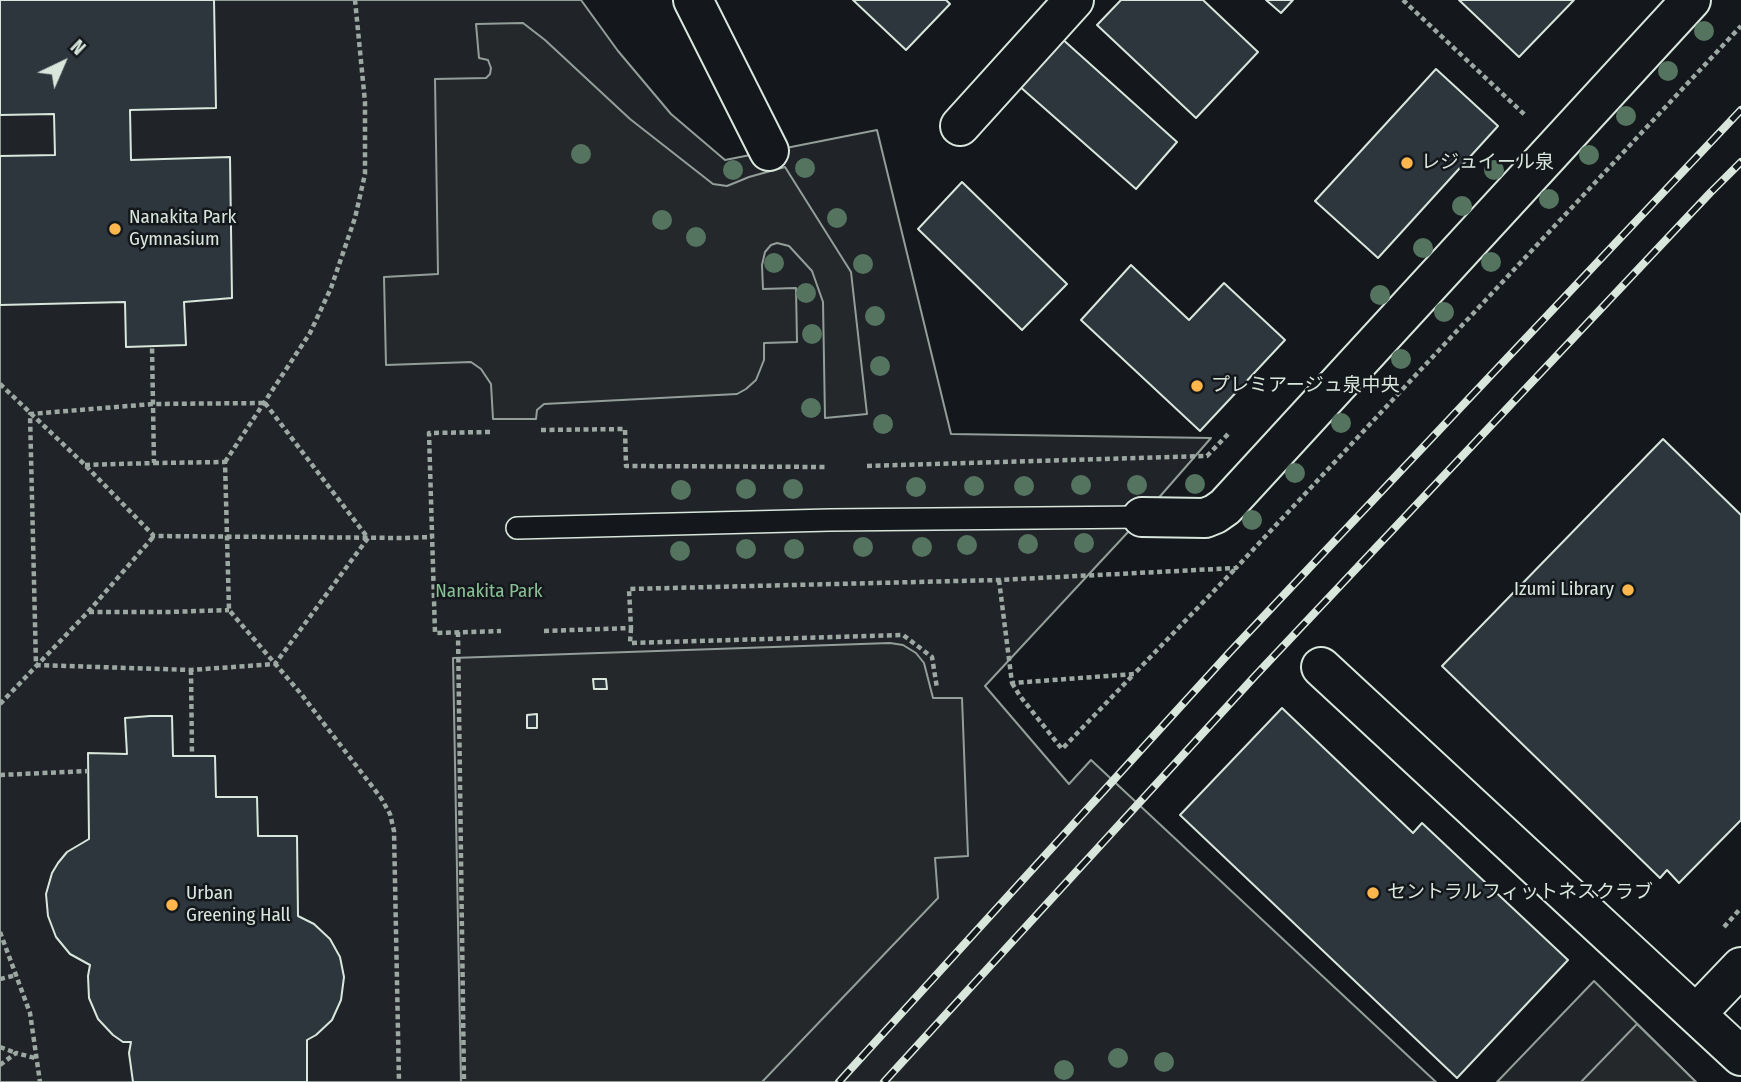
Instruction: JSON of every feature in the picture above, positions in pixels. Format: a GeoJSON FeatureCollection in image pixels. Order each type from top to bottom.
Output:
{"type":"FeatureCollection","features":[{"type":"Feature","properties":{"kind":"street"},"geometry":{"type":"LineString","coordinates":[[694,0],[769,151]]}},
{"type":"Feature","properties":{"kind":"street"},"geometry":{"type":"LineString","coordinates":[[960,126],[1074,0]]}},
{"type":"Feature","properties":{"kind":"street"},"geometry":{"type":"LineString","coordinates":[[1142,517],[1205,518],[1225,507],[1692,0]]}},
{"type":"Feature","properties":{"kind":"street"},"geometry":{"type":"LineString","coordinates":[[1321,667],[1741,1056]]}},
{"type":"Feature","properties":{"kind":"street"},"geometry":{"type":"LineString","coordinates":[[1696,1014],[1741,967]]}},
{"type":"Feature","properties":{"kind":"lane"},"geometry":{"type":"LineString","coordinates":[[517,528],[830,520],[1142,517]]}},
{"type":"Feature","properties":{"kind":"path"},"geometry":{"type":"LineString","coordinates":[[355,0],[365,102],[365,174],[355,218],[331,288],[310,333],[225,462],[229,610],[302,695],[381,798],[390,814],[394,831],[399,1082]]}},
{"type":"Feature","properties":{"kind":"path"},"geometry":{"type":"LineString","coordinates":[[1403,0],[1527,117]]}},
{"type":"Feature","properties":{"kind":"path"},"geometry":{"type":"LineString","coordinates":[[999,580],[1012,683],[1062,749],[1236,568],[1741,26]]}},
{"type":"Feature","properties":{"kind":"path"},"geometry":{"type":"LineString","coordinates":[[152,346],[155,463]]}},
{"type":"Feature","properties":{"kind":"path"},"geometry":{"type":"LineString","coordinates":[[0,384],[154,536],[432,537]]}},
{"type":"Feature","properties":{"kind":"path"},"geometry":{"type":"LineString","coordinates":[[30,414],[153,404],[265,403]]}},
{"type":"Feature","properties":{"kind":"path"},"geometry":{"type":"LineString","coordinates":[[265,403],[368,538]]}},
{"type":"Feature","properties":{"kind":"path"},"geometry":{"type":"LineString","coordinates":[[30,414],[36,665]]}},
{"type":"Feature","properties":{"kind":"path"},"geometry":{"type":"LineString","coordinates":[[867,466],[1208,456],[1236,426]]}},
{"type":"Feature","properties":{"kind":"path"},"geometry":{"type":"LineString","coordinates":[[541,430],[625,429],[626,466],[826,467]]}},
{"type":"Feature","properties":{"kind":"path"},"geometry":{"type":"LineString","coordinates":[[490,432],[429,433],[435,633],[501,631]]}},
{"type":"Feature","properties":{"kind":"path"},"geometry":{"type":"LineString","coordinates":[[85,465],[225,462]]}},
{"type":"Feature","properties":{"kind":"path"},"geometry":{"type":"LineString","coordinates":[[0,704],[88,612],[154,536]]}},
{"type":"Feature","properties":{"kind":"path"},"geometry":{"type":"LineString","coordinates":[[36,665],[191,670],[275,664],[368,538]]}},
{"type":"Feature","properties":{"kind":"path"},"geometry":{"type":"LineString","coordinates":[[937,688],[933,657],[903,635],[630,643],[629,589],[999,580],[1236,568]]}},
{"type":"Feature","properties":{"kind":"path"},"geometry":{"type":"LineString","coordinates":[[88,612],[229,610]]}},
{"type":"Feature","properties":{"kind":"path"},"geometry":{"type":"LineString","coordinates":[[544,631],[631,628]]}},
{"type":"Feature","properties":{"kind":"path"},"geometry":{"type":"LineString","coordinates":[[457,632],[464,1082]]}},
{"type":"Feature","properties":{"kind":"path"},"geometry":{"type":"LineString","coordinates":[[191,670],[192,755]]}},
{"type":"Feature","properties":{"kind":"path"},"geometry":{"type":"LineString","coordinates":[[1012,683],[1135,674]]}},
{"type":"Feature","properties":{"kind":"path"},"geometry":{"type":"LineString","coordinates":[[0,775],[88,771]]}},
{"type":"Feature","properties":{"kind":"path"},"geometry":{"type":"LineString","coordinates":[[1717,935],[1741,908]]}},
{"type":"Feature","properties":{"kind":"path"},"geometry":{"type":"LineString","coordinates":[[0,932],[30,1013],[40,1082]]}},
{"type":"Feature","properties":{"kind":"path"},"geometry":{"type":"LineString","coordinates":[[0,979],[17,975]]}},
{"type":"Feature","properties":{"kind":"path"},"geometry":{"type":"LineString","coordinates":[[0,1046],[35,1058]]}},
{"type":"Feature","properties":{"kind":"path"},"geometry":{"type":"LineString","coordinates":[[0,1065],[16,1053]]}},
{"type":"Feature","properties":{"kind":"green space","name":"Nanakita Park"},"geometry":{"type":"Polygon","coordinates":[[[0,0],[581,0],[618,51],[671,114],[725,160],[877,130],[951,434],[1211,438],[1142,517],[985,686],[1069,784],[1091,760],[1436,1082],[0,1082],[0,0]]]}},
{"type":"Feature","properties":{"kind":"green space"},"geometry":{"type":"Polygon","coordinates":[[[1594,981],[1696,1082],[1497,1082],[1594,981]]]}},
{"type":"Feature","properties":{"kind":"shaded area"},"geometry":{"type":"Polygon","coordinates":[[[523,23],[630,119],[713,184],[727,186],[785,167],[851,272],[867,414],[825,418],[823,302],[812,271],[789,246],[777,243],[765,252],[762,265],[763,289],[796,288],[797,342],[764,343],[764,360],[756,380],[737,394],[544,404],[537,410],[536,419],[493,419],[491,384],[481,369],[471,362],[386,365],[384,277],[438,274],[435,79],[486,78],[491,68],[488,60],[479,58],[476,24],[523,23]]]}},
{"type":"Feature","properties":{"kind":"shaded area"},"geometry":{"type":"Polygon","coordinates":[[[890,643],[903,645],[916,653],[924,663],[933,698],[962,698],[968,856],[935,858],[938,898],[762,1082],[461,1082],[453,658],[890,643]]]}},
{"type":"Feature","properties":{"kind":"shaded area"},"geometry":{"type":"Polygon","coordinates":[[[1637,1024],[1696,1082],[1581,1082],[1637,1024]]]}},
{"type":"Feature","properties":{"kind":"building","name":"Nanakita Park Gymnasium"},"geometry":{"type":"Polygon","coordinates":[[[0,0],[214,0],[216,108],[130,110],[131,160],[230,157],[232,298],[184,302],[186,345],[126,347],[125,302],[0,305],[0,156],[55,155],[54,114],[0,115],[0,0]]]}},
{"type":"Feature","properties":{"kind":"building"},"geometry":{"type":"Polygon","coordinates":[[[853,0],[946,0],[950,4],[906,50],[853,0]]]}},
{"type":"Feature","properties":{"kind":"building"},"geometry":{"type":"Polygon","coordinates":[[[1121,0],[1203,0],[1258,52],[1196,118],[1097,25],[1121,0]]]}},
{"type":"Feature","properties":{"kind":"building"},"geometry":{"type":"Polygon","coordinates":[[[1266,0],[1293,0],[1281,13],[1266,0]]]}},
{"type":"Feature","properties":{"kind":"building"},"geometry":{"type":"Polygon","coordinates":[[[1459,0],[1574,0],[1519,57],[1459,0]]]}},
{"type":"Feature","properties":{"kind":"building"},"geometry":{"type":"Polygon","coordinates":[[[1060,37],[1177,142],[1136,189],[1018,85],[1060,37]]]}},
{"type":"Feature","properties":{"kind":"building","name":"レジュイール泉"},"geometry":{"type":"Polygon","coordinates":[[[1436,69],[1498,126],[1378,258],[1315,201],[1436,69]]]}},
{"type":"Feature","properties":{"kind":"building"},"geometry":{"type":"Polygon","coordinates":[[[962,182],[1067,284],[1022,330],[918,229],[962,182]]]}},
{"type":"Feature","properties":{"kind":"building","name":"プレミアージュ泉中央"},"geometry":{"type":"Polygon","coordinates":[[[1131,265],[1189,320],[1224,283],[1285,340],[1200,431],[1081,320],[1131,265]]]}},
{"type":"Feature","properties":{"kind":"building","name":"Izumi Library"},"geometry":{"type":"Polygon","coordinates":[[[1663,439],[1741,515],[1741,820],[1679,883],[1667,870],[1660,878],[1442,666],[1663,439]]]}},
{"type":"Feature","properties":{"kind":"building"},"geometry":{"type":"Polygon","coordinates":[[[593,679],[606,679],[607,689],[594,689],[593,679]]]}},
{"type":"Feature","properties":{"kind":"building"},"geometry":{"type":"Polygon","coordinates":[[[1282,708],[1413,833],[1422,823],[1568,960],[1457,1078],[1180,815],[1282,708]]]}},
{"type":"Feature","properties":{"kind":"building"},"geometry":{"type":"Polygon","coordinates":[[[537,714],[537,728],[527,728],[527,715],[537,714]]]}},
{"type":"Feature","properties":{"kind":"building","name":"Urban Greening Hall"},"geometry":{"type":"Polygon","coordinates":[[[172,716],[173,756],[215,756],[216,797],[257,797],[258,836],[297,836],[298,916],[314,924],[330,939],[340,957],[344,977],[341,1000],[332,1020],[307,1040],[307,1082],[133,1082],[129,1053],[131,1042],[123,1042],[98,1019],[89,998],[90,965],[70,954],[56,937],[48,916],[46,894],[58,863],[67,852],[89,839],[88,753],[127,754],[125,718],[172,716]]]}},
{"type":"Feature","properties":{"kind":"railway"},"geometry":{"type":"LineString","coordinates":[[839,1082],[1230,652],[1741,110]]}},
{"type":"Feature","properties":{"kind":"railway"},"geometry":{"type":"LineString","coordinates":[[884,1082],[1256,675],[1741,162]]}},
{"type":"Feature","properties":{"kind":"place","name":"レジュイール泉"},"geometry":{"type":"Point","coordinates":[1407,163]}},
{"type":"Feature","properties":{"kind":"place","name":"Nanakita Park Gymnasium"},"geometry":{"type":"Point","coordinates":[115,229]}},
{"type":"Feature","properties":{"kind":"place","name":"プレミアージュ泉中央"},"geometry":{"type":"Point","coordinates":[1197,386]}},
{"type":"Feature","properties":{"kind":"place","name":"Izumi Library"},"geometry":{"type":"Point","coordinates":[1628,590]}},
{"type":"Feature","properties":{"kind":"place","name":"セントラルフィットネスクラブ"},"geometry":{"type":"Point","coordinates":[1373,893]}},
{"type":"Feature","properties":{"kind":"place","name":"Urban Greening Hall"},"geometry":{"type":"Point","coordinates":[172,905]}}]}
